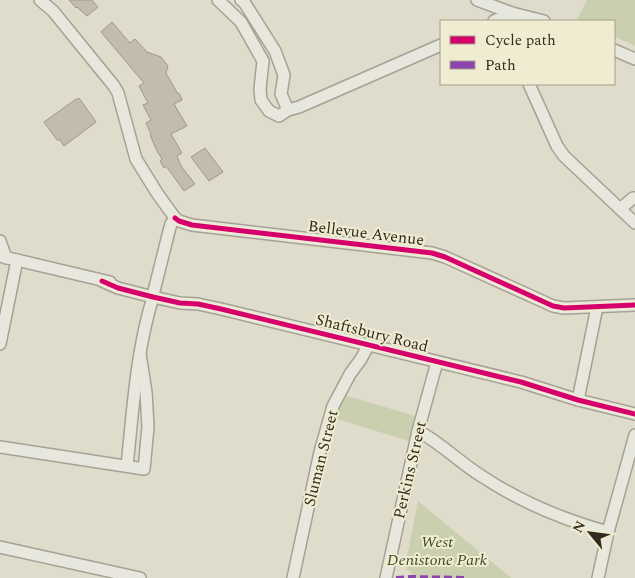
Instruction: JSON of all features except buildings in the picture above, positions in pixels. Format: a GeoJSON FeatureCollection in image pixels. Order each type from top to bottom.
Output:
{"type":"FeatureCollection","features":[{"type":"Feature","properties":{"kind":"street"},"geometry":{"type":"LineString","coordinates":[[40,0],[52,11],[114,86],[118,93],[136,159],[175,218],[169,231],[147,317],[140,354],[127,466]]}},
{"type":"Feature","properties":{"kind":"street"},"geometry":{"type":"LineString","coordinates":[[218,0],[241,22],[263,61],[260,89],[261,100],[269,111],[279,116],[288,110],[299,107],[440,45]]}},
{"type":"Feature","properties":{"kind":"street"},"geometry":{"type":"LineString","coordinates":[[241,0],[275,51],[284,75],[281,94],[288,110]]}},
{"type":"Feature","properties":{"kind":"street"},"geometry":{"type":"LineString","coordinates":[[477,0],[513,17],[536,20]]}},
{"type":"Feature","properties":{"kind":"street"},"geometry":{"type":"LineString","coordinates":[[499,20],[513,17]]}},
{"type":"Feature","properties":{"kind":"street"},"geometry":{"type":"LineString","coordinates":[[615,50],[635,58]]}},
{"type":"Feature","properties":{"kind":"street"},"geometry":{"type":"LineString","coordinates":[[529,85],[557,146],[564,156],[635,223]]}},
{"type":"Feature","properties":{"kind":"street"},"geometry":{"type":"LineString","coordinates":[[620,209],[635,198]]}},
{"type":"Feature","properties":{"kind":"street","name":"Bellevue Avenue"},"geometry":{"type":"LineString","coordinates":[[175,218],[192,225],[445,256],[553,306],[564,308],[635,305]]}},
{"type":"Feature","properties":{"kind":"street"},"geometry":{"type":"LineString","coordinates":[[0,241],[8,258],[0,344]]}},
{"type":"Feature","properties":{"kind":"street","name":"Shaftsbury Road"},"geometry":{"type":"LineString","coordinates":[[8,258],[102,281],[118,288],[153,294],[180,303],[198,304],[520,382],[578,400],[635,414]]}},
{"type":"Feature","properties":{"kind":"street"},"geometry":{"type":"LineString","coordinates":[[578,400],[598,307]]}},
{"type":"Feature","properties":{"kind":"street","name":"Sluman Street"},"geometry":{"type":"LineString","coordinates":[[293,578],[320,452],[333,406],[368,346]]}},
{"type":"Feature","properties":{"kind":"street"},"geometry":{"type":"LineString","coordinates":[[0,447],[144,468],[148,427],[146,392],[140,354]]}},
{"type":"Feature","properties":{"kind":"street","name":"Perkins Street"},"geometry":{"type":"LineString","coordinates":[[386,578],[418,430],[437,362]]}},
{"type":"Feature","properties":{"kind":"street"},"geometry":{"type":"LineString","coordinates":[[418,430],[435,440],[482,476],[505,490],[576,523],[608,532]]}},
{"type":"Feature","properties":{"kind":"street"},"geometry":{"type":"LineString","coordinates":[[598,578],[608,532],[635,435]]}},
{"type":"Feature","properties":{"kind":"street"},"geometry":{"type":"LineString","coordinates":[[0,547],[140,578]]}},
{"type":"Feature","properties":{"kind":"green space"},"geometry":{"type":"Polygon","coordinates":[[[587,0],[635,0],[635,46],[615,36],[615,20],[577,19],[587,0]]]}},
{"type":"Feature","properties":{"kind":"green space"},"geometry":{"type":"Polygon","coordinates":[[[341,394],[415,416],[409,441],[334,418],[341,394]]]}},
{"type":"Feature","properties":{"kind":"green space","name":"West Denistone Park"},"geometry":{"type":"Polygon","coordinates":[[[418,501],[511,578],[416,578],[405,567],[418,501]]]}},
{"type":"Feature","properties":{"kind":"marked path"},"geometry":{"type":"LineString","coordinates":[[396,578],[464,578]]}},
{"type":"Feature","properties":{"kind":"cycle path"},"geometry":{"type":"LineString","coordinates":[[175,218],[192,225],[432,253],[445,257],[553,306],[564,308],[635,305]]}},
{"type":"Feature","properties":{"kind":"cycle path"},"geometry":{"type":"LineString","coordinates":[[102,281],[118,288],[153,297],[221,309],[521,382],[578,400],[635,414]]}}]}
